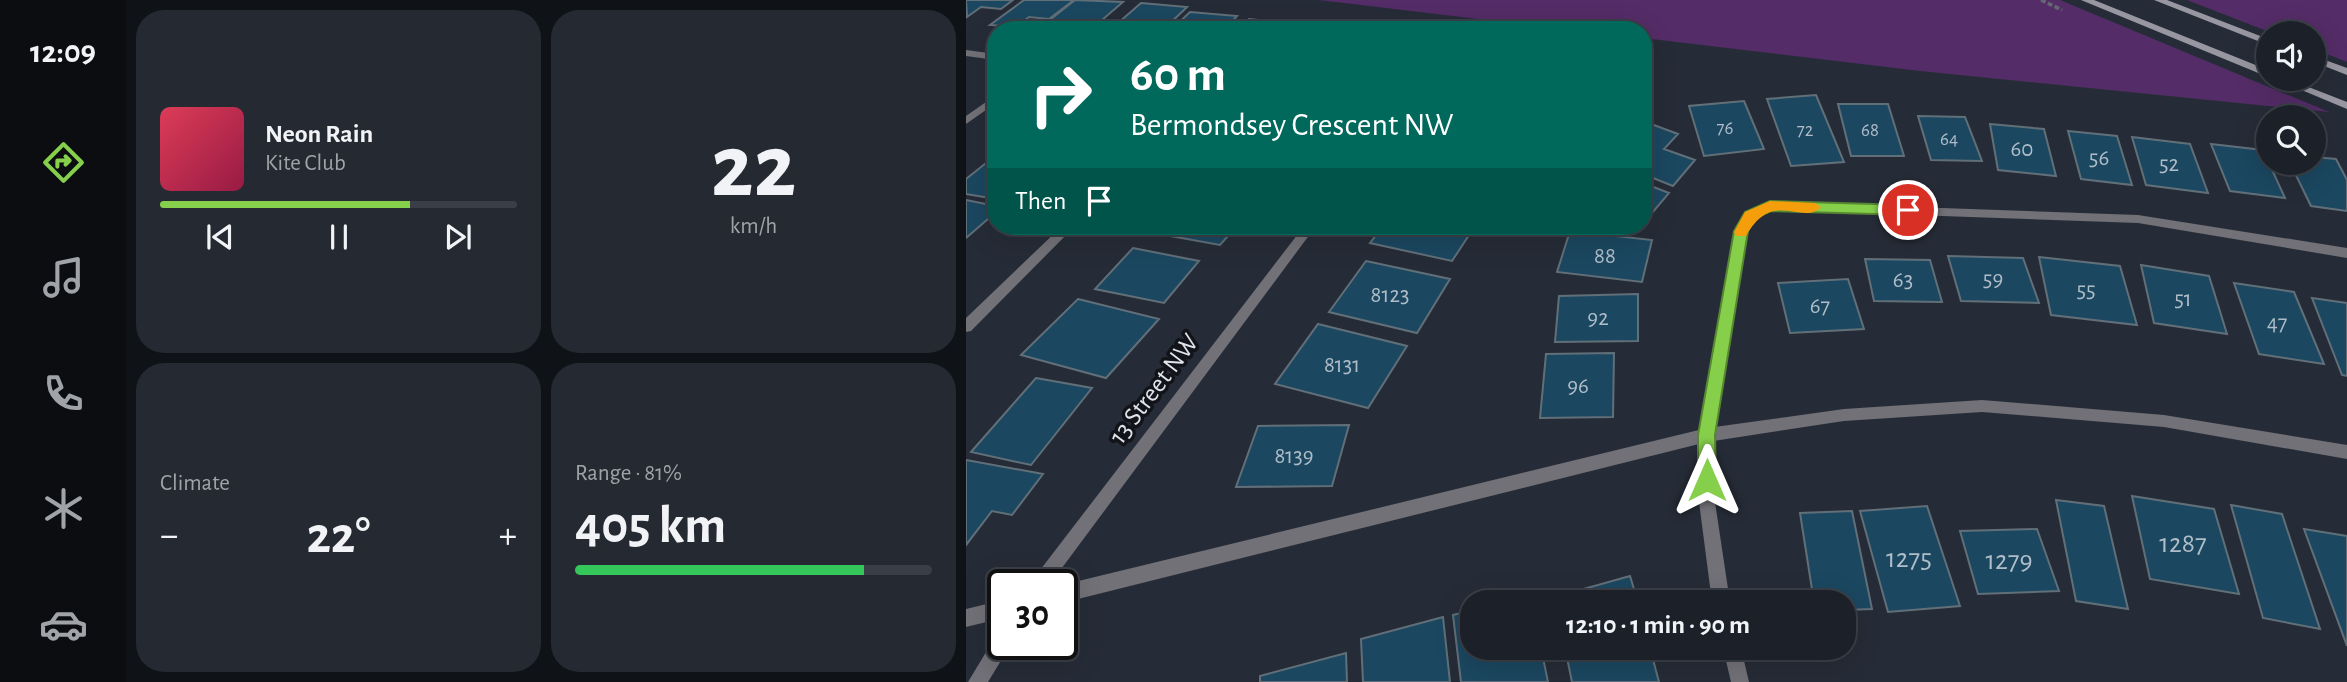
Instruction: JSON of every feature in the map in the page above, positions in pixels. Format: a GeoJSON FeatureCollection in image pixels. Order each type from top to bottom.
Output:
{"type":"FeatureCollection","features":[{"type":"Feature","properties":{"kind":"main road"},"geometry":{"type":"LineString","coordinates":[[2086,0],[2256,69]]}},
{"type":"Feature","properties":{"kind":"main road"},"geometry":{"type":"LineString","coordinates":[[2159,0],[2256,37]]}},
{"type":"Feature","properties":{"kind":"main road"},"geometry":{"type":"LineString","coordinates":[[2326,64],[2347,72]]}},
{"type":"Feature","properties":{"kind":"main road"},"geometry":{"type":"LineString","coordinates":[[2310,91],[2347,106]]}},
{"type":"Feature","properties":{"kind":"street"},"geometry":{"type":"LineString","coordinates":[[966,53],[987,56]]}},
{"type":"Feature","properties":{"kind":"street"},"geometry":{"type":"LineString","coordinates":[[966,121],[987,105]]}},
{"type":"Feature","properties":{"kind":"street"},"geometry":{"type":"LineString","coordinates":[[1719,590],[1707,502],[1707,435],[1741,231],[1750,215],[1770,206],[2138,219],[2347,253]]}},
{"type":"Feature","properties":{"kind":"street"},"geometry":{"type":"LineString","coordinates":[[966,327],[1060,235]]}},
{"type":"Feature","properties":{"kind":"street","name":"13 Street NW"},"geometry":{"type":"LineString","coordinates":[[1051,569],[1303,235]]}},
{"type":"Feature","properties":{"kind":"street"},"geometry":{"type":"LineString","coordinates":[[1078,590],[1707,435],[1844,415],[1982,406],[2164,421],[2347,452]]}},
{"type":"Feature","properties":{"kind":"street"},"geometry":{"type":"LineString","coordinates":[[966,618],[987,613]]}},
{"type":"Feature","properties":{"kind":"street"},"geometry":{"type":"LineString","coordinates":[[977,682],[991,660]]}},
{"type":"Feature","properties":{"kind":"street"},"geometry":{"type":"LineString","coordinates":[[1735,660],[1740,682]]}},
{"type":"Feature","properties":{"kind":"shaded area"},"geometry":{"type":"Polygon","coordinates":[[[1319,0],[2060,0],[2256,82],[2256,91],[2279,91],[2312,105],[2259,105],[1920,71],[1652,39],[1652,21],[1495,21],[1319,0]]]}},
{"type":"Feature","properties":{"kind":"shaded area"},"geometry":{"type":"Polygon","coordinates":[[[2187,0],[2347,0],[2347,62],[2326,54],[2326,21],[2256,21],[2256,27],[2187,0]]]}},
{"type":"Feature","properties":{"kind":"building"},"geometry":{"type":"Polygon","coordinates":[[[966,0],[1013,0],[1001,9],[981,7],[967,17],[966,0]]]}},
{"type":"Feature","properties":{"kind":"building"},"geometry":{"type":"Polygon","coordinates":[[[1024,0],[1074,0],[1049,19],[1029,17],[1024,21],[995,21],[1024,0]]]}},
{"type":"Feature","properties":{"kind":"building"},"geometry":{"type":"Polygon","coordinates":[[[1075,0],[1123,2],[1101,21],[1048,21],[1075,0]]]}},
{"type":"Feature","properties":{"kind":"building"},"geometry":{"type":"Polygon","coordinates":[[[1141,3],[1187,7],[1172,21],[1120,21],[1141,3]]]}},
{"type":"Feature","properties":{"kind":"building"},"geometry":{"type":"Polygon","coordinates":[[[1190,12],[1237,16],[1232,21],[1180,21],[1190,12]]]}},
{"type":"Feature","properties":{"kind":"building"},"geometry":{"type":"Polygon","coordinates":[[[1816,95],[1844,162],[1791,166],[1767,99],[1816,95]]]}},
{"type":"Feature","properties":{"kind":"building"},"geometry":{"type":"Polygon","coordinates":[[[1744,101],[1764,149],[1704,156],[1689,106],[1744,101]]]}},
{"type":"Feature","properties":{"kind":"building"},"geometry":{"type":"Polygon","coordinates":[[[1838,104],[1888,104],[1904,156],[1851,156],[1838,104]]]}},
{"type":"Feature","properties":{"kind":"building"},"geometry":{"type":"Polygon","coordinates":[[[1918,116],[1965,117],[1982,161],[1931,160],[1918,116]]]}},
{"type":"Feature","properties":{"kind":"building"},"geometry":{"type":"Polygon","coordinates":[[[1652,124],[1678,134],[1664,149],[1695,160],[1673,186],[1652,178],[1652,124]]]}},
{"type":"Feature","properties":{"kind":"building"},"geometry":{"type":"Polygon","coordinates":[[[1990,124],[2044,129],[2056,176],[1998,170],[1990,124]]]}},
{"type":"Feature","properties":{"kind":"building"},"geometry":{"type":"Polygon","coordinates":[[[2068,131],[2117,136],[2132,185],[2081,179],[2068,131]]]}},
{"type":"Feature","properties":{"kind":"building"},"geometry":{"type":"Polygon","coordinates":[[[2132,137],[2190,144],[2208,193],[2146,185],[2132,137]]]}},
{"type":"Feature","properties":{"kind":"building"},"geometry":{"type":"Polygon","coordinates":[[[2211,144],[2256,149],[2256,175],[2274,175],[2285,198],[2230,191],[2211,144]]]}},
{"type":"Feature","properties":{"kind":"building"},"geometry":{"type":"Polygon","coordinates":[[[2326,158],[2336,159],[2347,180],[2347,211],[2311,206],[2296,175],[2326,175],[2326,158]]]}},
{"type":"Feature","properties":{"kind":"building"},"geometry":{"type":"Polygon","coordinates":[[[987,162],[987,198],[966,194],[966,179],[987,162]]]}},
{"type":"Feature","properties":{"kind":"building"},"geometry":{"type":"Polygon","coordinates":[[[1652,186],[1669,193],[1652,213],[1652,186]]]}},
{"type":"Feature","properties":{"kind":"building"},"geometry":{"type":"Polygon","coordinates":[[[966,200],[987,204],[987,220],[966,238],[966,200]]]}},
{"type":"Feature","properties":{"kind":"building"},"geometry":{"type":"Polygon","coordinates":[[[1165,235],[1229,235],[1220,245],[1165,235]]]}},
{"type":"Feature","properties":{"kind":"building"},"geometry":{"type":"Polygon","coordinates":[[[1376,235],[1469,235],[1452,261],[1370,243],[1376,235]]]}},
{"type":"Feature","properties":{"kind":"building"},"geometry":{"type":"Polygon","coordinates":[[[1569,235],[1606,235],[1652,240],[1642,282],[1557,272],[1569,235]]]}},
{"type":"Feature","properties":{"kind":"building"},"geometry":{"type":"Polygon","coordinates":[[[1133,248],[1199,261],[1164,303],[1095,289],[1133,248]]]}},
{"type":"Feature","properties":{"kind":"building"},"geometry":{"type":"Polygon","coordinates":[[[1948,256],[2023,258],[2039,303],[1961,301],[1948,256]]]}},
{"type":"Feature","properties":{"kind":"building"},"geometry":{"type":"Polygon","coordinates":[[[2039,257],[2120,266],[2137,325],[2051,315],[2039,257]]]}},
{"type":"Feature","properties":{"kind":"building"},"geometry":{"type":"Polygon","coordinates":[[[1865,259],[1930,260],[1942,302],[1874,301],[1865,259]]]}},
{"type":"Feature","properties":{"kind":"building"},"geometry":{"type":"Polygon","coordinates":[[[1366,261],[1450,279],[1417,333],[1329,312],[1366,261]]]}},
{"type":"Feature","properties":{"kind":"building"},"geometry":{"type":"Polygon","coordinates":[[[2141,265],[2209,276],[2227,334],[2154,323],[2141,265]]]}},
{"type":"Feature","properties":{"kind":"building"},"geometry":{"type":"Polygon","coordinates":[[[1848,279],[1864,329],[1790,333],[1778,283],[1848,279]]]}},
{"type":"Feature","properties":{"kind":"building"},"geometry":{"type":"Polygon","coordinates":[[[2234,283],[2294,292],[2324,364],[2259,354],[2234,283]]]}},
{"type":"Feature","properties":{"kind":"building"},"geometry":{"type":"Polygon","coordinates":[[[1638,294],[1638,341],[1555,342],[1559,296],[1638,294]]]}},
{"type":"Feature","properties":{"kind":"building"},"geometry":{"type":"Polygon","coordinates":[[[2312,298],[2347,303],[2347,376],[2342,375],[2312,298]]]}},
{"type":"Feature","properties":{"kind":"building"},"geometry":{"type":"Polygon","coordinates":[[[1078,299],[1159,319],[1106,378],[1021,355],[1078,299]]]}},
{"type":"Feature","properties":{"kind":"building"},"geometry":{"type":"Polygon","coordinates":[[[1318,324],[1407,346],[1368,408],[1275,384],[1318,324]]]}},
{"type":"Feature","properties":{"kind":"building"},"geometry":{"type":"Polygon","coordinates":[[[1614,353],[1613,417],[1540,418],[1546,354],[1614,353]]]}},
{"type":"Feature","properties":{"kind":"building"},"geometry":{"type":"Polygon","coordinates":[[[1036,378],[1092,388],[1031,465],[971,452],[1036,378]]]}},
{"type":"Feature","properties":{"kind":"building"},"geometry":{"type":"Polygon","coordinates":[[[1349,425],[1332,486],[1236,487],[1258,426],[1349,425]]]}},
{"type":"Feature","properties":{"kind":"building"},"geometry":{"type":"Polygon","coordinates":[[[966,460],[1043,474],[1012,515],[992,511],[966,545],[966,460]]]}},
{"type":"Feature","properties":{"kind":"building"},"geometry":{"type":"Polygon","coordinates":[[[2132,496],[2214,509],[2239,594],[2150,579],[2132,496]]]}},
{"type":"Feature","properties":{"kind":"building"},"geometry":{"type":"Polygon","coordinates":[[[2056,500],[2104,506],[2128,609],[2076,601],[2056,500]]]}},
{"type":"Feature","properties":{"kind":"building"},"geometry":{"type":"Polygon","coordinates":[[[2231,505],[2282,514],[2320,629],[2263,618],[2231,505]]]}},
{"type":"Feature","properties":{"kind":"building"},"geometry":{"type":"Polygon","coordinates":[[[1927,506],[1960,606],[1888,612],[1860,511],[1927,506]]]}},
{"type":"Feature","properties":{"kind":"building"},"geometry":{"type":"Polygon","coordinates":[[[1852,511],[1872,609],[1856,610],[1856,590],[1812,590],[1800,513],[1852,511]]]}},
{"type":"Feature","properties":{"kind":"building"},"geometry":{"type":"Polygon","coordinates":[[[2037,529],[2059,591],[1978,594],[1960,531],[2037,529]]]}},
{"type":"Feature","properties":{"kind":"building"},"geometry":{"type":"Polygon","coordinates":[[[2304,529],[2347,536],[2347,646],[2304,529]]]}},
{"type":"Feature","properties":{"kind":"building"},"geometry":{"type":"Polygon","coordinates":[[[1630,576],[1634,590],[1580,590],[1630,576]]]}},
{"type":"Feature","properties":{"kind":"building"},"geometry":{"type":"Polygon","coordinates":[[[1460,613],[1460,660],[1543,660],[1548,682],[1461,682],[1453,615],[1460,613]]]}},
{"type":"Feature","properties":{"kind":"building"},"geometry":{"type":"Polygon","coordinates":[[[1443,617],[1450,682],[1363,682],[1361,639],[1443,617]]]}},
{"type":"Feature","properties":{"kind":"building"},"geometry":{"type":"Polygon","coordinates":[[[1346,653],[1347,682],[1260,682],[1260,676],[1346,653]]]}},
{"type":"Feature","properties":{"kind":"building"},"geometry":{"type":"Polygon","coordinates":[[[1567,660],[1653,660],[1659,682],[1572,682],[1567,660]]]}},
{"type":"Feature","properties":{"kind":"slow traffic"},"geometry":{"type":"LineString","coordinates":[[1741,232],[1750,215],[1770,206],[1815,207]]}},
{"type":"Feature","properties":{"kind":"route"},"geometry":{"type":"LineString","coordinates":[[1707,480],[1707,435],[1741,231],[1750,215],[1770,206],[1908,210]]}}]}
